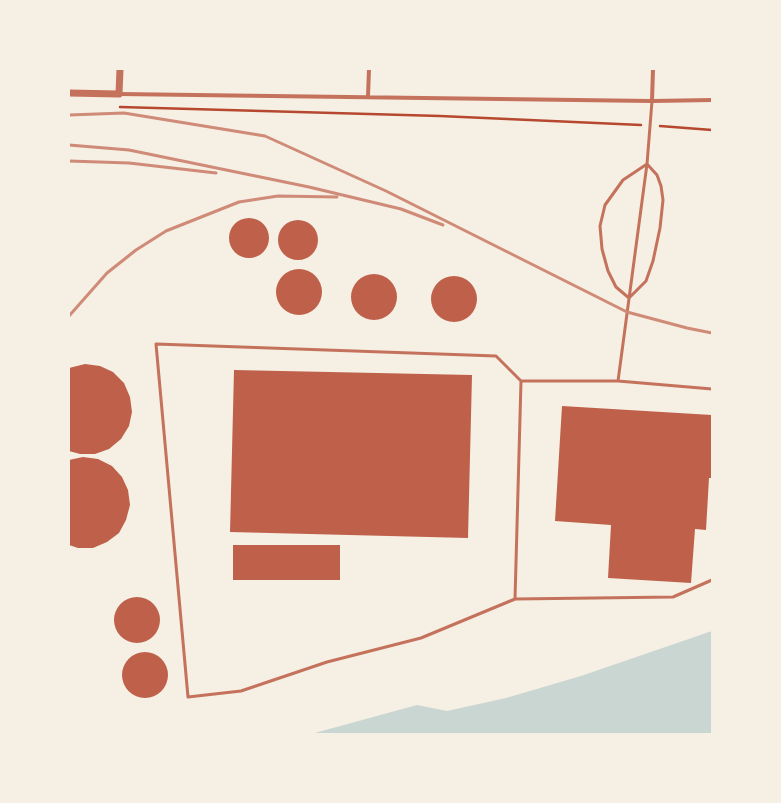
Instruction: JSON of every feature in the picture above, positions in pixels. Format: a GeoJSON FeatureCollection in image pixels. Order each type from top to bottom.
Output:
{"type":"FeatureCollection","features":[{"type":"Feature","properties":{"kind":"street"},"geometry":{"type":"LineString","coordinates":[[119,94],[120,69]]}},
{"type":"Feature","properties":{"kind":"street"},"geometry":{"type":"LineString","coordinates":[[368,96],[369,69]]}},
{"type":"Feature","properties":{"kind":"street"},"geometry":{"type":"LineString","coordinates":[[652,102],[653,69]]}},
{"type":"Feature","properties":{"kind":"street"},"geometry":{"type":"LineString","coordinates":[[69,93],[368,96],[652,102],[712,100]]}},
{"type":"Feature","properties":{"kind":"lane"},"geometry":{"type":"LineString","coordinates":[[618,381],[647,164],[652,102]]}},
{"type":"Feature","properties":{"kind":"lane"},"geometry":{"type":"LineString","coordinates":[[629,298],[616,287],[608,271],[602,249],[600,226],[605,205],[623,180],[647,164]]}},
{"type":"Feature","properties":{"kind":"lane"},"geometry":{"type":"LineString","coordinates":[[629,298],[646,281],[653,261],[660,228],[663,200],[661,186],[657,175],[647,164]]}},
{"type":"Feature","properties":{"kind":"lane"},"geometry":{"type":"LineString","coordinates":[[712,389],[618,381],[521,381],[496,356],[156,344],[188,696],[241,691],[327,662],[421,638],[515,599],[673,597],[712,580]]}},
{"type":"Feature","properties":{"kind":"lane"},"geometry":{"type":"LineString","coordinates":[[515,599],[521,381]]}},
{"type":"Feature","properties":{"kind":"path"},"geometry":{"type":"LineString","coordinates":[[119,94],[119,107],[440,116],[712,130]]}},
{"type":"Feature","properties":{"kind":"shaded area"},"geometry":{"type":"Polygon","coordinates":[[[712,631],[712,734],[311,734],[417,705],[447,711],[506,698],[581,676],[712,631]]]}},
{"type":"Feature","properties":{"kind":"building"},"geometry":{"type":"Polygon","coordinates":[[[249,218],[257,220],[263,224],[267,230],[269,238],[267,246],[263,252],[257,256],[249,258],[241,256],[235,252],[231,246],[229,238],[231,230],[235,224],[241,220],[249,218]]]}},
{"type":"Feature","properties":{"kind":"building"},"geometry":{"type":"Polygon","coordinates":[[[298,220],[306,222],[312,226],[316,232],[318,240],[316,248],[312,254],[306,258],[298,260],[290,258],[284,254],[280,248],[278,240],[280,232],[284,226],[290,222],[298,220]]]}},
{"type":"Feature","properties":{"kind":"building"},"geometry":{"type":"Polygon","coordinates":[[[299,269],[312,273],[318,279],[322,292],[318,305],[312,311],[299,315],[286,311],[280,305],[276,292],[280,279],[286,273],[299,269]]]}},
{"type":"Feature","properties":{"kind":"building"},"geometry":{"type":"Polygon","coordinates":[[[374,274],[387,278],[393,284],[397,297],[393,310],[387,316],[374,320],[361,316],[355,310],[351,297],[355,284],[361,278],[374,274]]]}},
{"type":"Feature","properties":{"kind":"building"},"geometry":{"type":"Polygon","coordinates":[[[454,276],[467,280],[473,286],[477,299],[473,312],[467,318],[454,322],[441,318],[435,312],[431,299],[435,286],[441,280],[454,276]]]}},
{"type":"Feature","properties":{"kind":"building"},"geometry":{"type":"Polygon","coordinates":[[[85,364],[100,366],[113,372],[124,383],[130,397],[132,412],[129,426],[121,439],[109,449],[95,454],[80,454],[69,451],[69,368],[85,364]]]}},
{"type":"Feature","properties":{"kind":"building"},"geometry":{"type":"Polygon","coordinates":[[[234,370],[472,375],[468,538],[230,532],[234,370]]]}},
{"type":"Feature","properties":{"kind":"building"},"geometry":{"type":"Polygon","coordinates":[[[562,406],[712,415],[712,478],[709,478],[706,530],[695,529],[691,583],[608,578],[611,525],[555,521],[562,406]]]}},
{"type":"Feature","properties":{"kind":"building"},"geometry":{"type":"Polygon","coordinates":[[[83,457],[98,459],[112,466],[122,477],[128,490],[130,505],[126,520],[119,533],[107,542],[93,548],[78,548],[69,545],[69,460],[83,457]]]}},
{"type":"Feature","properties":{"kind":"building"},"geometry":{"type":"Polygon","coordinates":[[[233,545],[340,545],[340,580],[233,580],[233,545]]]}},
{"type":"Feature","properties":{"kind":"building"},"geometry":{"type":"Polygon","coordinates":[[[137,597],[150,601],[156,607],[160,620],[156,633],[150,639],[137,643],[124,639],[118,633],[114,620],[118,607],[124,601],[137,597]]]}},
{"type":"Feature","properties":{"kind":"building"},"geometry":{"type":"Polygon","coordinates":[[[145,652],[158,656],[164,662],[168,675],[164,688],[158,694],[145,698],[132,694],[126,688],[122,675],[126,662],[132,656],[145,652]]]}},
{"type":"Feature","properties":{"kind":"railway"},"geometry":{"type":"LineString","coordinates":[[69,115],[124,113],[265,136],[386,191],[627,312],[712,333]]}},
{"type":"Feature","properties":{"kind":"railway"},"geometry":{"type":"LineString","coordinates":[[69,145],[129,150],[309,187],[401,209],[443,225]]}},
{"type":"Feature","properties":{"kind":"railway"},"geometry":{"type":"LineString","coordinates":[[69,161],[129,163],[216,173]]}},
{"type":"Feature","properties":{"kind":"railway"},"geometry":{"type":"LineString","coordinates":[[69,316],[107,273],[136,250],[166,231],[239,202],[278,196],[337,197]]}}]}
